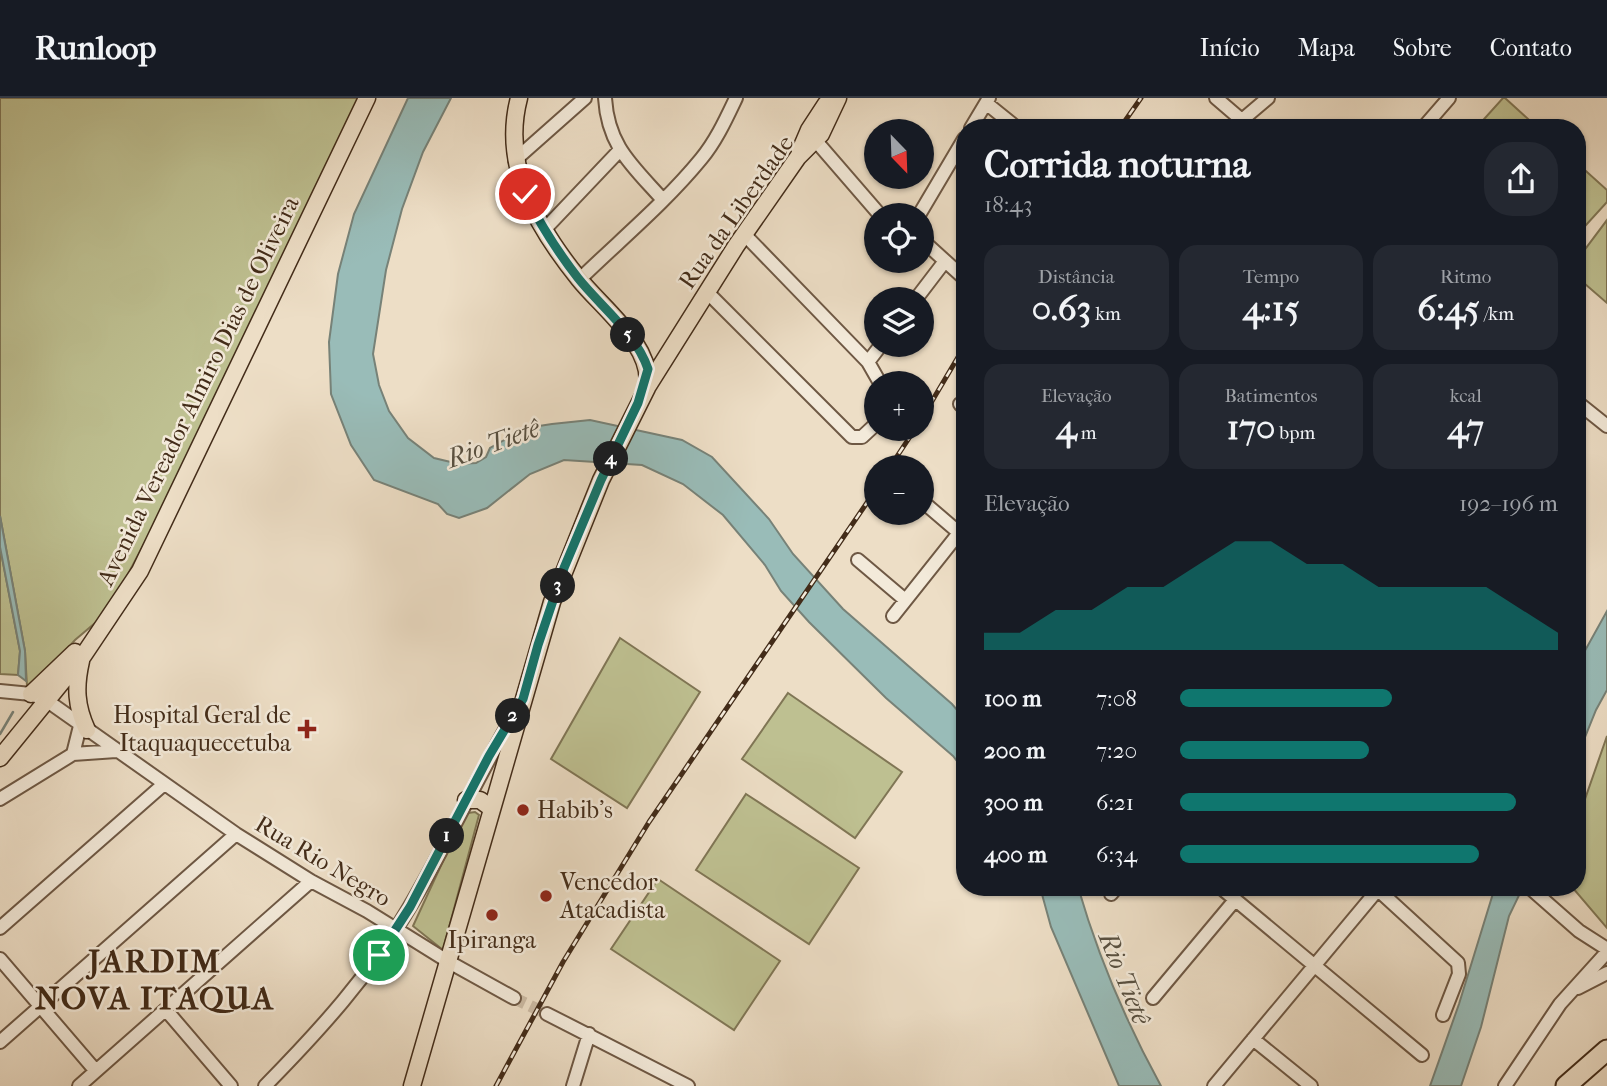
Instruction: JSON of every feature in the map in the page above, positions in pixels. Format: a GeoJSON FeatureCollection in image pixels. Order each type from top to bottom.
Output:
{"type":"FeatureCollection","features":[{"type":"Feature","properties":{"kind":"highway"},"geometry":{"type":"LineString","coordinates":[[1566,1086],[1607,1050]]}},
{"type":"Feature","properties":{"kind":"main road","name":"Avenida Vereador Almiro Dias de Oliveira"},"geometry":{"type":"LineString","coordinates":[[0,758],[39,697],[83,656],[140,571],[367,98]]}},
{"type":"Feature","properties":{"kind":"main road"},"geometry":{"type":"LineString","coordinates":[[519,98],[515,122],[515,160],[525,194],[544,230],[579,279],[634,341],[648,369],[647,388]]}},
{"type":"Feature","properties":{"kind":"main road"},"geometry":{"type":"LineString","coordinates":[[816,141],[815,130],[830,101]]}},
{"type":"Feature","properties":{"kind":"main road"},"geometry":{"type":"LineString","coordinates":[[798,157],[809,130],[830,101]]}},
{"type":"Feature","properties":{"kind":"main road","name":"Rua da Liberdade"},"geometry":{"type":"LineString","coordinates":[[636,406],[744,234],[798,157],[816,141]]}},
{"type":"Feature","properties":{"kind":"main road","name":"Rua da Liberdade"},"geometry":{"type":"LineString","coordinates":[[648,369],[691,316]]}},
{"type":"Feature","properties":{"kind":"main road"},"geometry":{"type":"LineString","coordinates":[[634,341],[651,351],[666,348]]}},
{"type":"Feature","properties":{"kind":"main road"},"geometry":{"type":"LineString","coordinates":[[412,1086],[556,590],[601,480],[636,406],[648,369]]}},
{"type":"Feature","properties":{"kind":"main road"},"geometry":{"type":"LineString","coordinates":[[39,697],[111,616]]}},
{"type":"Feature","properties":{"kind":"main road"},"geometry":{"type":"LineString","coordinates":[[83,656],[76,695],[83,728]]}},
{"type":"Feature","properties":{"kind":"main road"},"geometry":{"type":"LineString","coordinates":[[466,800],[480,800],[491,808]]}},
{"type":"Feature","properties":{"kind":"street"},"geometry":{"type":"LineString","coordinates":[[515,160],[585,98]]}},
{"type":"Feature","properties":{"kind":"street"},"geometry":{"type":"LineString","coordinates":[[604,98],[607,116],[620,151],[663,200]]}},
{"type":"Feature","properties":{"kind":"street"},"geometry":{"type":"LineString","coordinates":[[579,279],[663,200],[707,151],[736,98]]}},
{"type":"Feature","properties":{"kind":"street"},"geometry":{"type":"LineString","coordinates":[[1216,98],[1240,119]]}},
{"type":"Feature","properties":{"kind":"street"},"geometry":{"type":"LineString","coordinates":[[1250,119],[1268,98]]}},
{"type":"Feature","properties":{"kind":"street"},"geometry":{"type":"LineString","coordinates":[[1431,119],[1449,98]]}},
{"type":"Feature","properties":{"kind":"street"},"geometry":{"type":"LineString","coordinates":[[976,119],[987,101],[1007,119]]}},
{"type":"Feature","properties":{"kind":"street"},"geometry":{"type":"LineString","coordinates":[[816,141],[870,203]]}},
{"type":"Feature","properties":{"kind":"street"},"geometry":{"type":"LineString","coordinates":[[544,230],[620,151]]}},
{"type":"Feature","properties":{"kind":"street"},"geometry":{"type":"LineString","coordinates":[[926,203],[956,153]]}},
{"type":"Feature","properties":{"kind":"street"},"geometry":{"type":"LineString","coordinates":[[744,234],[868,362],[873,371]]}},
{"type":"Feature","properties":{"kind":"street"},"geometry":{"type":"LineString","coordinates":[[934,251],[956,271]]}},
{"type":"Feature","properties":{"kind":"street"},"geometry":{"type":"LineString","coordinates":[[925,287],[945,261]]}},
{"type":"Feature","properties":{"kind":"street"},"geometry":{"type":"LineString","coordinates":[[707,292],[852,437],[864,435]]}},
{"type":"Feature","properties":{"kind":"street"},"geometry":{"type":"LineString","coordinates":[[868,362],[872,357]]}},
{"type":"Feature","properties":{"kind":"street"},"geometry":{"type":"LineString","coordinates":[[1586,409],[1607,426]]}},
{"type":"Feature","properties":{"kind":"street"},"geometry":{"type":"LineString","coordinates":[[934,511],[956,530]]}},
{"type":"Feature","properties":{"kind":"street"},"geometry":{"type":"LineString","coordinates":[[893,616],[904,599],[956,542]]}},
{"type":"Feature","properties":{"kind":"street"},"geometry":{"type":"LineString","coordinates":[[858,560],[904,599]]}},
{"type":"Feature","properties":{"kind":"street"},"geometry":{"type":"LineString","coordinates":[[0,691],[39,697]]}},
{"type":"Feature","properties":{"kind":"street","name":"Rua Rio Negro"},"geometry":{"type":"LineString","coordinates":[[39,697],[236,834],[311,881],[514,998]]}},
{"type":"Feature","properties":{"kind":"street"},"geometry":{"type":"LineString","coordinates":[[265,1086],[339,1006],[396,929],[523,699]]}},
{"type":"Feature","properties":{"kind":"street"},"geometry":{"type":"LineString","coordinates":[[73,754],[83,728]]}},
{"type":"Feature","properties":{"kind":"street"},"geometry":{"type":"LineString","coordinates":[[0,799],[73,754],[116,751]]}},
{"type":"Feature","properties":{"kind":"street"},"geometry":{"type":"LineString","coordinates":[[0,928],[164,784]]}},
{"type":"Feature","properties":{"kind":"street"},"geometry":{"type":"LineString","coordinates":[[0,1042],[236,834]]}},
{"type":"Feature","properties":{"kind":"street"},"geometry":{"type":"LineString","coordinates":[[79,1086],[311,881]]}},
{"type":"Feature","properties":{"kind":"street"},"geometry":{"type":"LineString","coordinates":[[1231,896],[1422,1055]]}},
{"type":"Feature","properties":{"kind":"street"},"geometry":{"type":"LineString","coordinates":[[1214,1086],[1370,896]]}},
{"type":"Feature","properties":{"kind":"street"},"geometry":{"type":"LineString","coordinates":[[1386,896],[1458,963],[1459,974],[1443,1015]]}},
{"type":"Feature","properties":{"kind":"street"},"geometry":{"type":"LineString","coordinates":[[1505,1086],[1538,1035],[1572,992],[1605,961],[1579,931],[1540,896]]}},
{"type":"Feature","properties":{"kind":"street"},"geometry":{"type":"LineString","coordinates":[[1153,998],[1236,900]]}},
{"type":"Feature","properties":{"kind":"street"},"geometry":{"type":"LineString","coordinates":[[0,960],[95,1070]]}},
{"type":"Feature","properties":{"kind":"street"},"geometry":{"type":"LineString","coordinates":[[166,1010],[231,1086]]}},
{"type":"Feature","properties":{"kind":"street"},"geometry":{"type":"LineString","coordinates":[[547,1014],[688,1086]]}},
{"type":"Feature","properties":{"kind":"street"},"geometry":{"type":"LineString","coordinates":[[573,1086],[589,1034]]}},
{"type":"Feature","properties":{"kind":"street"},"geometry":{"type":"LineString","coordinates":[[1253,1039],[1311,1086]]}},
{"type":"Feature","properties":{"kind":"green space"},"geometry":{"type":"Polygon","coordinates":[[[0,98],[360,98],[156,521],[108,612],[75,640],[37,683],[27,686],[25,651],[0,516],[0,98]]]}},
{"type":"Feature","properties":{"kind":"green space"},"geometry":{"type":"Polygon","coordinates":[[[1505,98],[1528,119],[1484,119],[1505,98]]]}},
{"type":"Feature","properties":{"kind":"green space"},"geometry":{"type":"Polygon","coordinates":[[[1586,171],[1607,190],[1607,202],[1586,225],[1586,171]]]}},
{"type":"Feature","properties":{"kind":"green space"},"geometry":{"type":"Polygon","coordinates":[[[1607,220],[1607,303],[1586,285],[1586,248],[1607,220]]]}},
{"type":"Feature","properties":{"kind":"green space"},"geometry":{"type":"Polygon","coordinates":[[[0,547],[20,651],[18,675],[0,674],[0,547]]]}},
{"type":"Feature","properties":{"kind":"green space"},"geometry":{"type":"Polygon","coordinates":[[[620,638],[700,692],[627,808],[551,759],[620,638]]]}},
{"type":"Feature","properties":{"kind":"green space"},"geometry":{"type":"Polygon","coordinates":[[[788,693],[902,772],[855,838],[742,759],[788,693]]]}},
{"type":"Feature","properties":{"kind":"green space"},"geometry":{"type":"Polygon","coordinates":[[[1607,736],[1607,928],[1580,896],[1586,896],[1586,796],[1607,736]]]}},
{"type":"Feature","properties":{"kind":"green space"},"geometry":{"type":"Polygon","coordinates":[[[746,794],[859,868],[809,944],[696,870],[746,794]]]}},
{"type":"Feature","properties":{"kind":"green space"},"geometry":{"type":"Polygon","coordinates":[[[475,812],[479,815],[443,950],[413,926],[456,833],[468,813],[475,812]]]}},
{"type":"Feature","properties":{"kind":"green space"},"geometry":{"type":"Polygon","coordinates":[[[658,879],[780,961],[734,1030],[611,949],[658,879]]]}},
{"type":"Feature","properties":{"kind":"water"},"geometry":{"type":"Polygon","coordinates":[[[408,98],[451,98],[423,152],[402,209],[386,270],[373,354],[379,385],[389,411],[408,438],[434,458],[459,464],[476,463],[486,457],[490,448],[526,428],[590,420],[682,440],[712,457],[769,519],[793,554],[843,609],[956,709],[956,760],[886,698],[809,622],[781,591],[765,565],[723,515],[683,484],[642,465],[564,460],[530,474],[487,508],[459,518],[447,514],[438,504],[374,480],[351,445],[331,394],[329,342],[338,274],[354,214],[408,98]]]}},
{"type":"Feature","properties":{"kind":"water"},"geometry":{"type":"Polygon","coordinates":[[[0,516],[25,651],[26,681],[18,675],[20,651],[0,547],[0,516]]]}},
{"type":"Feature","properties":{"kind":"water"},"geometry":{"type":"Polygon","coordinates":[[[1607,611],[1607,690],[1586,735],[1586,649],[1607,611]]]}},
{"type":"Feature","properties":{"kind":"water"},"geometry":{"type":"Polygon","coordinates":[[[1042,896],[1081,896],[1114,989],[1161,1086],[1119,1086],[1051,927],[1042,896]]]}},
{"type":"Feature","properties":{"kind":"water"},"geometry":{"type":"Polygon","coordinates":[[[1492,896],[1519,896],[1509,916],[1481,1027],[1461,1086],[1430,1086],[1492,896]]]}},
{"type":"Feature","properties":{"kind":"waterway"},"geometry":{"type":"LineString","coordinates":[[0,734],[13,712]]}},
{"type":"Feature","properties":{"kind":"tunnel"},"geometry":{"type":"LineString","coordinates":[[514,998],[547,1014]]}},
{"type":"Feature","properties":{"kind":"railway"},"geometry":{"type":"LineString","coordinates":[[1126,119],[1141,98]]}},
{"type":"Feature","properties":{"kind":"railway"},"geometry":{"type":"LineString","coordinates":[[934,398],[956,361]]}},
{"type":"Feature","properties":{"kind":"railway"},"geometry":{"type":"LineString","coordinates":[[898,455],[907,441]]}},
{"type":"Feature","properties":{"kind":"railway"},"geometry":{"type":"LineString","coordinates":[[496,1086],[563,962],[649,822],[864,507]]}},
{"type":"Feature","properties":{"kind":"place","name":"Hospital Geral de Itaquaquecetuba"},"geometry":{"type":"Point","coordinates":[307,729]}},
{"type":"Feature","properties":{"kind":"place","name":"Habib's"},"geometry":{"type":"Point","coordinates":[523,810]}},
{"type":"Feature","properties":{"kind":"place","name":"Vencedor Atacadista"},"geometry":{"type":"Point","coordinates":[546,896]}},
{"type":"Feature","properties":{"kind":"place","name":"Ipiranga"},"geometry":{"type":"Point","coordinates":[492,915]}},
{"type":"Feature","properties":{"kind":"district","name":"JARDIM NOVA ITAQUA"},"geometry":{"type":"Point","coordinates":[155,980]}},
{"type":"Feature","properties":{"kind":"route"},"geometry":{"type":"LineString","coordinates":[[379,955],[410,907],[489,756],[523,699],[564,568],[601,480],[638,403],[648,369],[634,341],[557,250],[525,194]]}},
{"type":"Feature","properties":{"kind":"water label","name":"Rio Tietê"},"geometry":{"type":"Point","coordinates":[493,443]}},
{"type":"Feature","properties":{"kind":"water label","name":"Rio Tietê"},"geometry":{"type":"Point","coordinates":[1125,978]}}]}
